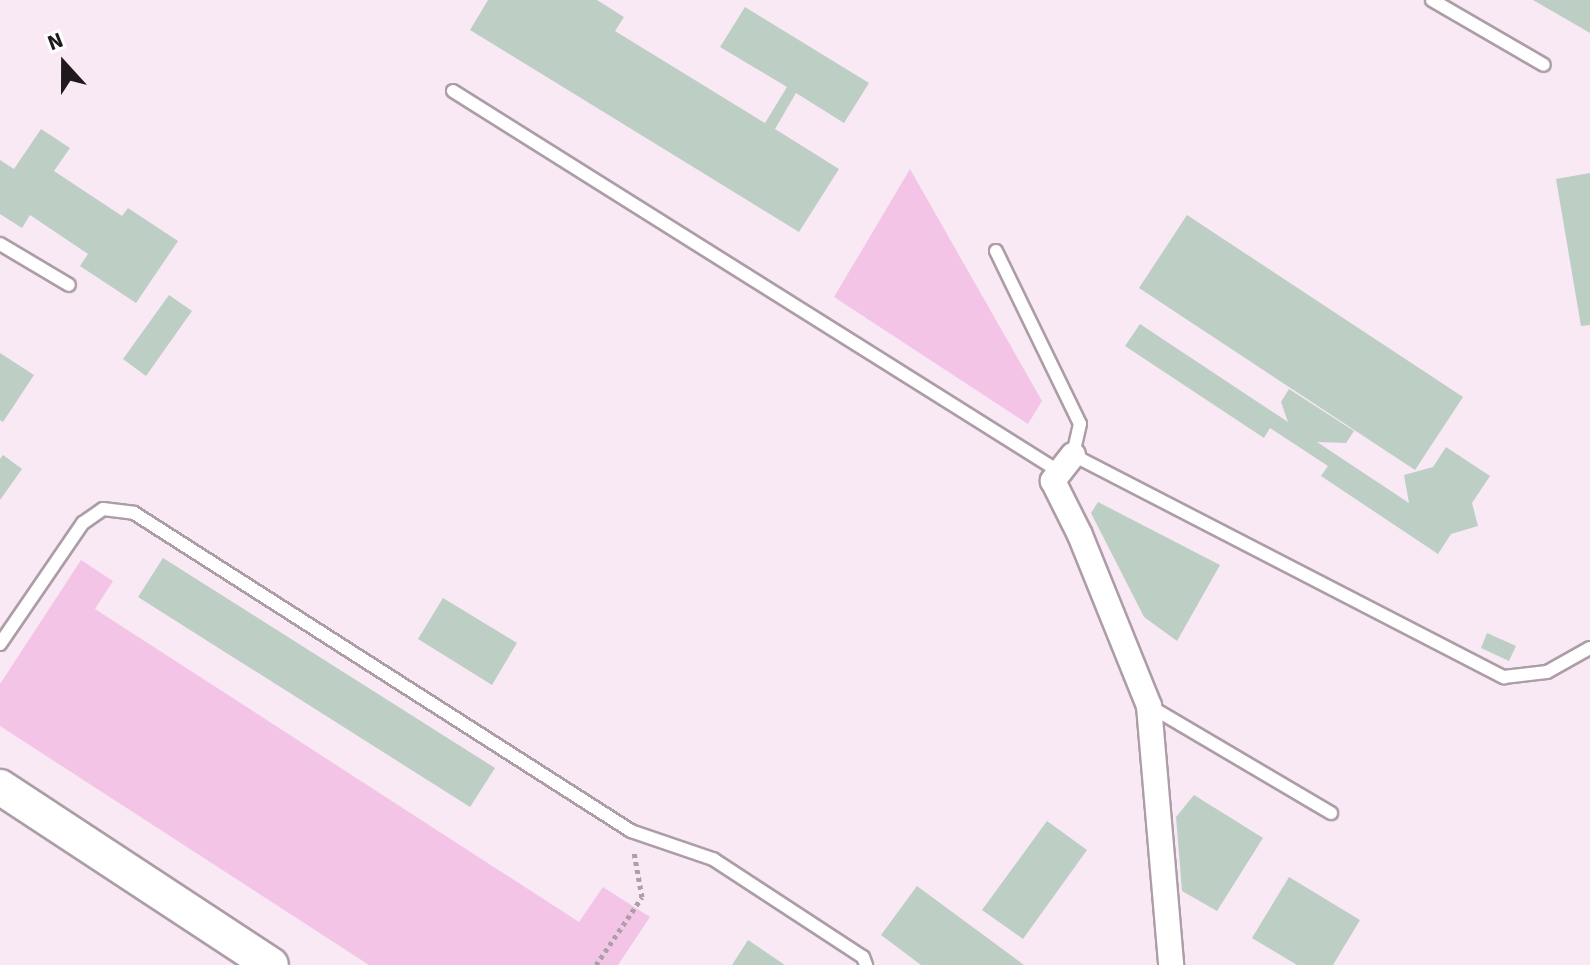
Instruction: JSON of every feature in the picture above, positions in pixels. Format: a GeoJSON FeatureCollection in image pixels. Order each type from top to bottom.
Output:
{"type":"FeatureCollection","features":[{"type":"Feature","properties":{"kind":"street"},"geometry":{"type":"LineString","coordinates":[[1066,464],[1053,481],[1080,535],[1149,706],[1171,965]]}},
{"type":"Feature","properties":{"kind":"street"},"geometry":{"type":"LineString","coordinates":[[0,787],[271,965]]}},
{"type":"Feature","properties":{"kind":"street"},"geometry":{"type":"LineString","coordinates":[[0,808],[237,965]]}},
{"type":"Feature","properties":{"kind":"lane"},"geometry":{"type":"LineString","coordinates":[[1432,0],[1544,65]]}},
{"type":"Feature","properties":{"kind":"lane"},"geometry":{"type":"LineString","coordinates":[[453,91],[1066,464],[1504,677],[1547,672],[1590,648]]}},
{"type":"Feature","properties":{"kind":"lane"},"geometry":{"type":"LineString","coordinates":[[0,244],[69,285]]}},
{"type":"Feature","properties":{"kind":"lane"},"geometry":{"type":"LineString","coordinates":[[996,251],[1080,424],[1066,464]]}},
{"type":"Feature","properties":{"kind":"lane"},"geometry":{"type":"LineString","coordinates":[[0,644],[83,523],[103,509],[134,513],[631,831],[713,859],[863,957],[866,965]]}},
{"type":"Feature","properties":{"kind":"lane"},"geometry":{"type":"LineString","coordinates":[[1149,706],[1331,813]]}},
{"type":"Feature","properties":{"kind":"path"},"geometry":{"type":"LineString","coordinates":[[596,965],[642,897],[631,831]]}},
{"type":"Feature","properties":{"kind":"shaded area"},"geometry":{"type":"Polygon","coordinates":[[[910,169],[1042,401],[1028,424],[834,297],[910,169]]]}},
{"type":"Feature","properties":{"kind":"shaded area"},"geometry":{"type":"Polygon","coordinates":[[[81,560],[113,581],[95,609],[579,922],[603,887],[650,917],[618,965],[369,965],[0,726],[0,684],[81,560]]]}},
{"type":"Feature","properties":{"kind":"building"},"geometry":{"type":"Polygon","coordinates":[[[488,0],[597,0],[624,17],[615,31],[765,123],[787,87],[720,47],[745,7],[869,83],[844,123],[796,93],[775,129],[839,169],[799,232],[470,30],[488,0]]]}},
{"type":"Feature","properties":{"kind":"building"},"geometry":{"type":"Polygon","coordinates":[[[1533,0],[1590,0],[1590,33],[1533,0]]]}},
{"type":"Feature","properties":{"kind":"building"},"geometry":{"type":"Polygon","coordinates":[[[41,129],[70,148],[54,171],[122,216],[128,208],[178,241],[136,303],[80,266],[88,254],[30,215],[22,228],[0,214],[0,160],[14,169],[41,129]]]}},
{"type":"Feature","properties":{"kind":"building"},"geometry":{"type":"Polygon","coordinates":[[[1590,173],[1590,325],[1581,326],[1556,179],[1590,173]]]}},
{"type":"Feature","properties":{"kind":"building"},"geometry":{"type":"Polygon","coordinates":[[[1187,215],[1463,397],[1415,470],[1139,288],[1187,215]]]}},
{"type":"Feature","properties":{"kind":"building"},"geometry":{"type":"Polygon","coordinates":[[[169,295],[192,311],[146,376],[123,359],[169,295]]]}},
{"type":"Feature","properties":{"kind":"building"},"geometry":{"type":"Polygon","coordinates":[[[1140,324],[1288,422],[1281,402],[1289,389],[1354,431],[1346,443],[1317,442],[1409,503],[1404,475],[1433,467],[1446,447],[1490,476],[1472,503],[1478,526],[1451,534],[1438,554],[1321,476],[1328,466],[1270,428],[1264,438],[1125,346],[1140,324]]]}},
{"type":"Feature","properties":{"kind":"building"},"geometry":{"type":"Polygon","coordinates":[[[0,353],[34,375],[3,422],[0,420],[0,353]]]}},
{"type":"Feature","properties":{"kind":"building"},"geometry":{"type":"Polygon","coordinates":[[[3,455],[22,469],[0,500],[0,459],[3,455]]]}},
{"type":"Feature","properties":{"kind":"building"},"geometry":{"type":"Polygon","coordinates":[[[1098,502],[1220,565],[1177,641],[1144,617],[1091,513],[1098,502]]]}},
{"type":"Feature","properties":{"kind":"building"},"geometry":{"type":"Polygon","coordinates":[[[163,558],[495,768],[470,807],[138,597],[163,558]]]}},
{"type":"Feature","properties":{"kind":"building"},"geometry":{"type":"Polygon","coordinates":[[[443,598],[517,643],[492,685],[418,639],[443,598]]]}},
{"type":"Feature","properties":{"kind":"building"},"geometry":{"type":"Polygon","coordinates":[[[1487,633],[1516,646],[1509,661],[1481,648],[1487,633]]]}},
{"type":"Feature","properties":{"kind":"building"},"geometry":{"type":"Polygon","coordinates":[[[1194,795],[1263,838],[1217,911],[1182,891],[1176,817],[1194,795]]]}},
{"type":"Feature","properties":{"kind":"building"},"geometry":{"type":"Polygon","coordinates":[[[1047,821],[1087,850],[1023,939],[982,910],[1047,821]]]}},
{"type":"Feature","properties":{"kind":"building"},"geometry":{"type":"Polygon","coordinates":[[[1289,877],[1360,920],[1333,965],[1297,965],[1252,938],[1289,877]]]}},
{"type":"Feature","properties":{"kind":"building"},"geometry":{"type":"Polygon","coordinates":[[[917,886],[1024,965],[921,965],[881,935],[917,886]]]}},
{"type":"Feature","properties":{"kind":"building"},"geometry":{"type":"Polygon","coordinates":[[[748,940],[785,965],[732,965],[748,940]]]}}]}
